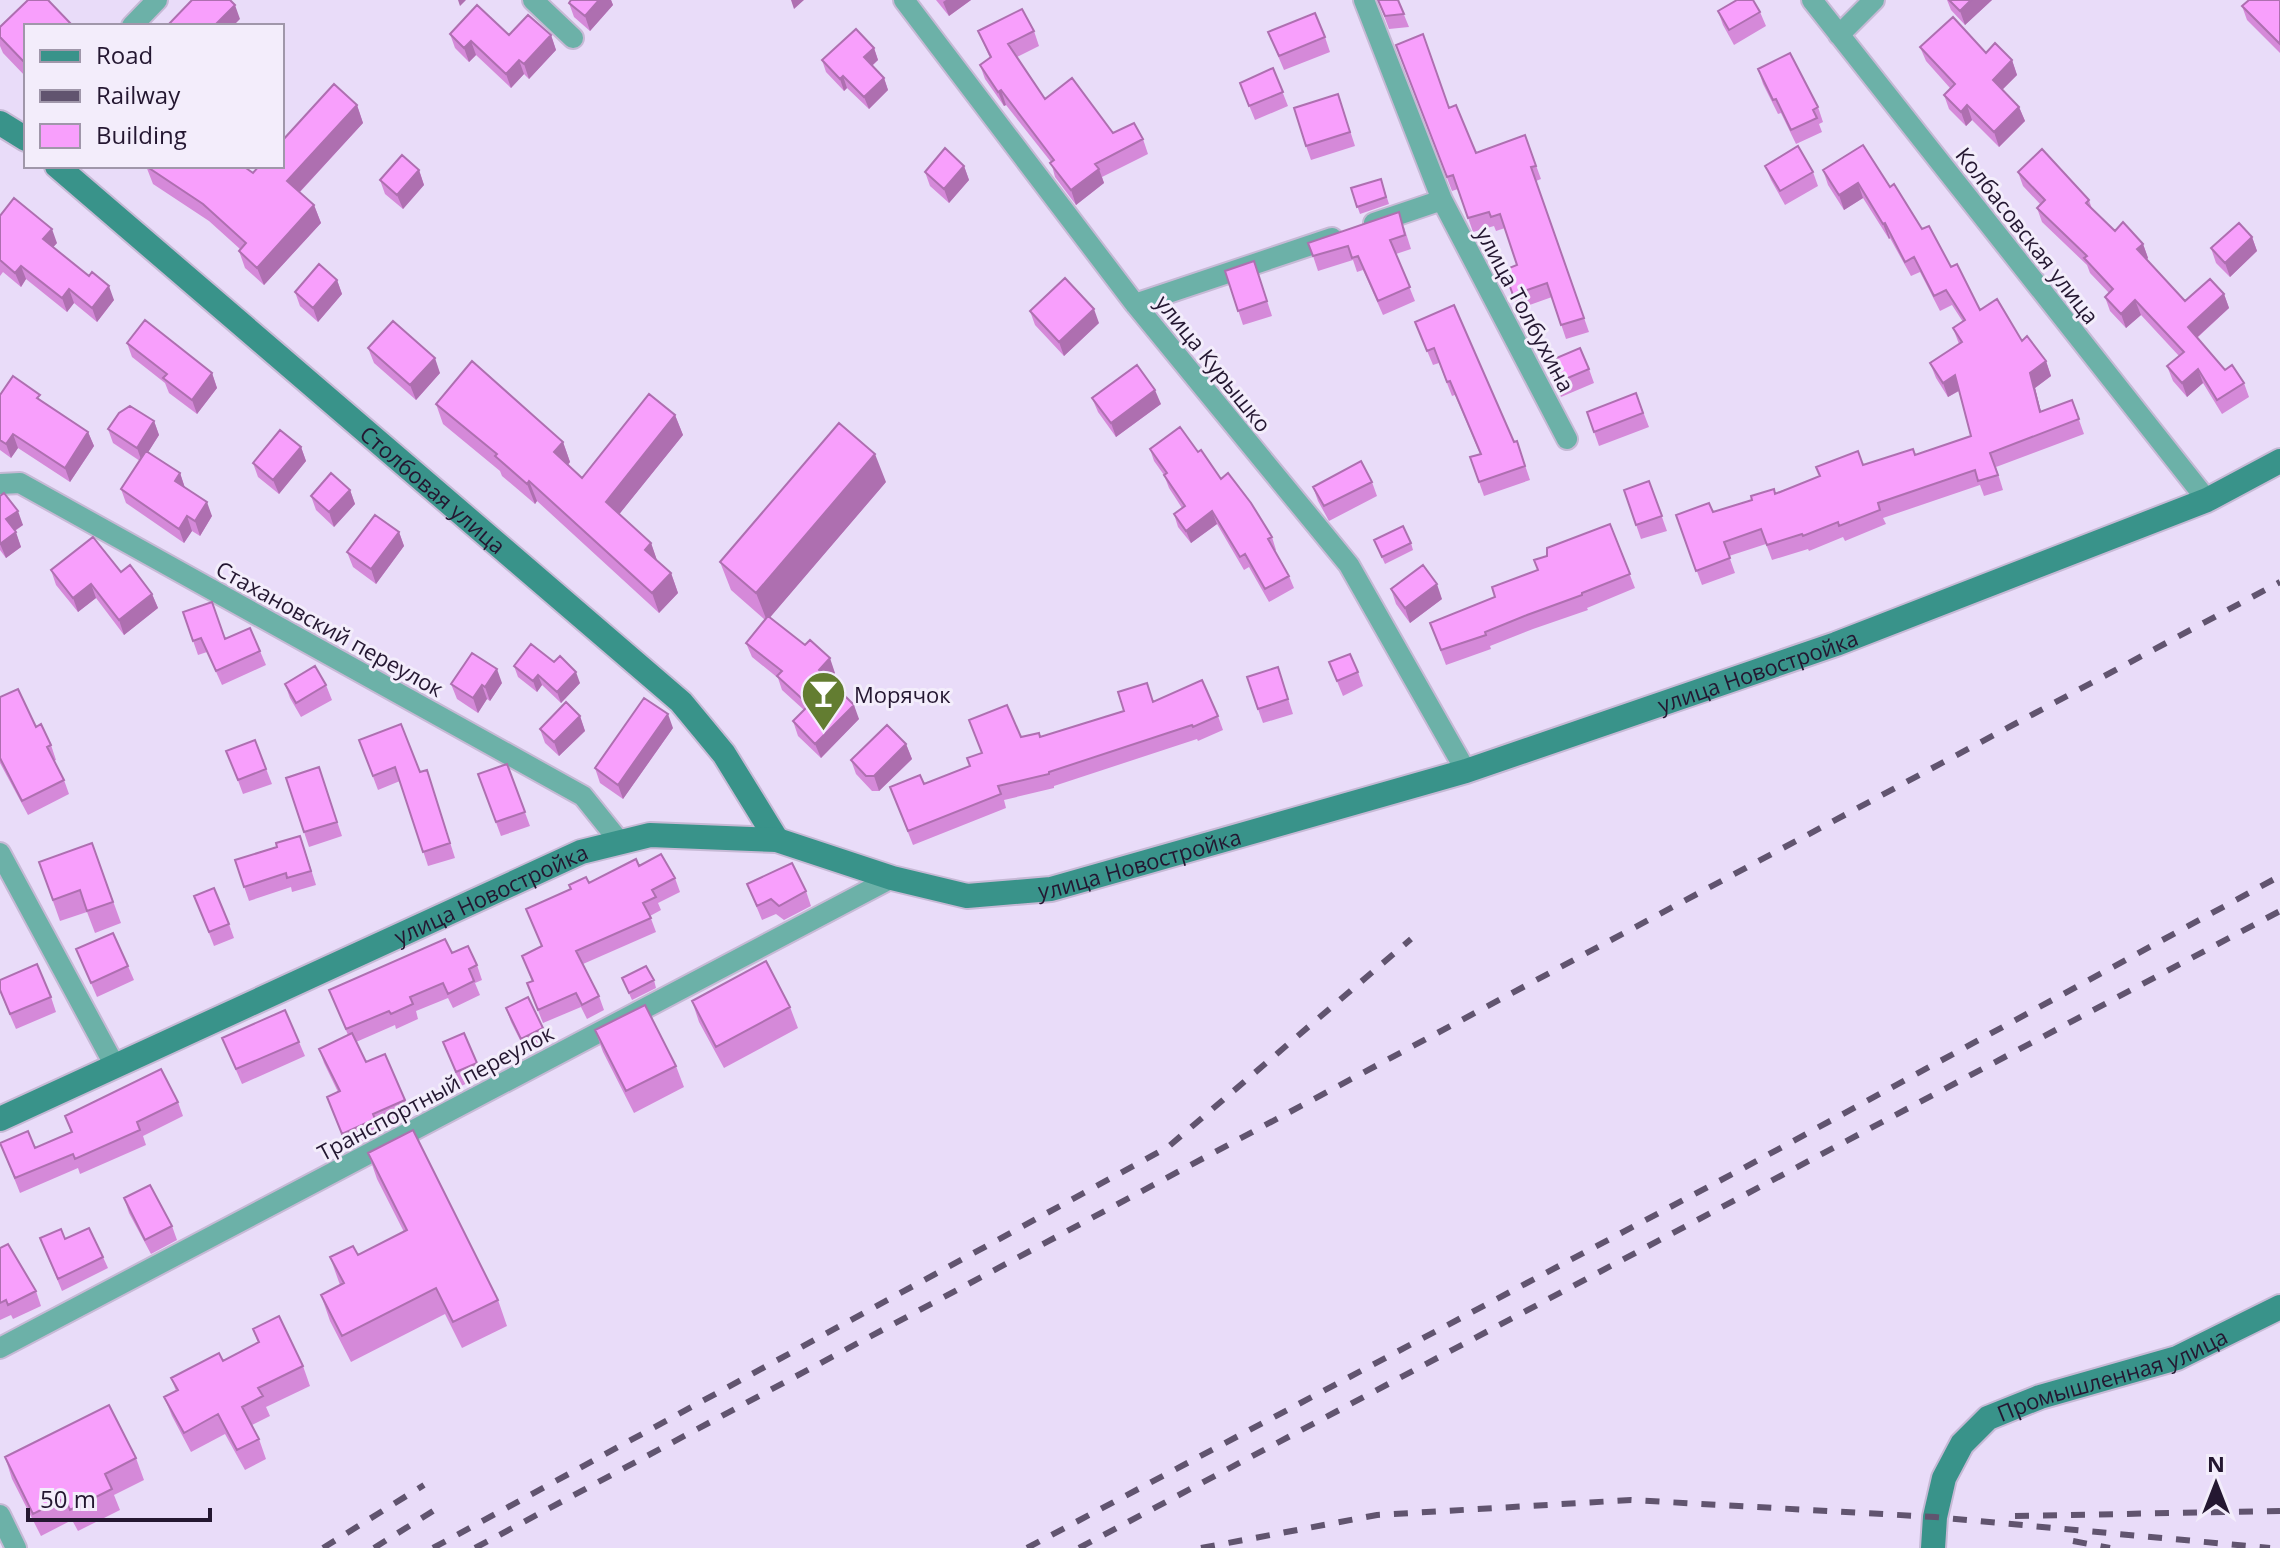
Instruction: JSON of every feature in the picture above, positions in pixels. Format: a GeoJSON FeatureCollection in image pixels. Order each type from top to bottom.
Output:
{"type":"FeatureCollection","features":[{"type":"Feature","properties":{"kind":"main road"},"geometry":{"type":"LineString","coordinates":[[0,123],[24,138]]}},
{"type":"Feature","properties":{"kind":"main road","name":"Столбовая улица"},"geometry":{"type":"LineString","coordinates":[[59,168],[681,702],[724,754],[777,840]]}},
{"type":"Feature","properties":{"kind":"main road","name":"улица Новостройка"},"geometry":{"type":"LineString","coordinates":[[0,1119],[581,852],[650,835],[777,840],[892,878],[967,896],[1051,889],[1466,771],[1836,644],[2207,500],[2280,461]]}},
{"type":"Feature","properties":{"kind":"main road","name":"Промышленная улица"},"geometry":{"type":"LineString","coordinates":[[1933,1548],[1935,1517],[1944,1478],[1962,1444],[1988,1418],[2040,1397],[2177,1358],[2280,1307]]}},
{"type":"Feature","properties":{"kind":"street"},"geometry":{"type":"LineString","coordinates":[[134,24],[157,0]]}},
{"type":"Feature","properties":{"kind":"street"},"geometry":{"type":"LineString","coordinates":[[533,0],[573,38]]}},
{"type":"Feature","properties":{"kind":"street","name":"улица Курышко"},"geometry":{"type":"LineString","coordinates":[[904,0],[1135,304],[1349,565],[1466,771]]}},
{"type":"Feature","properties":{"kind":"street","name":"улица Толбухина"},"geometry":{"type":"LineString","coordinates":[[1364,0],[1442,200],[1567,439]]}},
{"type":"Feature","properties":{"kind":"street","name":"Колбасовская улица"},"geometry":{"type":"LineString","coordinates":[[1812,0],[2207,500]]}},
{"type":"Feature","properties":{"kind":"street"},"geometry":{"type":"LineString","coordinates":[[1839,35],[1874,0]]}},
{"type":"Feature","properties":{"kind":"street"},"geometry":{"type":"LineString","coordinates":[[1135,304],[1442,200]]}},
{"type":"Feature","properties":{"kind":"street","name":"Стахановский переулок"},"geometry":{"type":"LineString","coordinates":[[0,484],[20,483],[583,796],[620,842]]}},
{"type":"Feature","properties":{"kind":"street"},"geometry":{"type":"LineString","coordinates":[[0,853],[115,1066]]}},
{"type":"Feature","properties":{"kind":"street","name":"Транспортный переулок"},"geometry":{"type":"LineString","coordinates":[[0,1348],[892,878]]}},
{"type":"Feature","properties":{"kind":"street"},"geometry":{"type":"LineString","coordinates":[[0,1515],[16,1548]]}},
{"type":"Feature","properties":{"kind":"building"},"geometry":{"type":"Polygon","coordinates":[[[28,0],[48,0],[71,24],[24,24],[24,62],[0,37],[0,27],[28,0]]]}},
{"type":"Feature","properties":{"kind":"building"},"geometry":{"type":"Polygon","coordinates":[[[192,0],[230,0],[235,5],[216,24],[169,24],[192,0]]]}},
{"type":"Feature","properties":{"kind":"building"},"geometry":{"type":"Polygon","coordinates":[[[571,0],[599,0],[585,16],[569,3],[571,0]]]}},
{"type":"Feature","properties":{"kind":"building"},"geometry":{"type":"Polygon","coordinates":[[[1378,0],[1398,0],[1404,14],[1385,16],[1378,0]]]}},
{"type":"Feature","properties":{"kind":"building"},"geometry":{"type":"Polygon","coordinates":[[[1737,0],[1753,0],[1760,12],[1729,30],[1718,11],[1737,0]]]}},
{"type":"Feature","properties":{"kind":"building"},"geometry":{"type":"Polygon","coordinates":[[[1949,0],[1971,0],[1960,11],[1949,0]]]}},
{"type":"Feature","properties":{"kind":"building"},"geometry":{"type":"Polygon","coordinates":[[[2249,0],[2280,0],[2280,44],[2242,6],[2249,0]]]}},
{"type":"Feature","properties":{"kind":"building"},"geometry":{"type":"Polygon","coordinates":[[[477,5],[509,35],[528,15],[551,35],[524,64],[519,60],[506,74],[471,41],[464,48],[450,34],[477,5]]]}},
{"type":"Feature","properties":{"kind":"building"},"geometry":{"type":"Polygon","coordinates":[[[1022,9],[1034,31],[1008,44],[1045,99],[1072,78],[1113,133],[1134,123],[1143,139],[1095,164],[1099,169],[1071,190],[1050,163],[1054,160],[980,65],[991,57],[978,31],[1022,9]]]}},
{"type":"Feature","properties":{"kind":"building"},"geometry":{"type":"Polygon","coordinates":[[[1315,13],[1325,37],[1279,56],[1268,32],[1315,13]]]}},
{"type":"Feature","properties":{"kind":"building"},"geometry":{"type":"Polygon","coordinates":[[[1953,17],[1986,53],[1995,43],[2012,60],[1993,80],[2019,107],[1994,132],[1967,105],[1961,112],[1944,95],[1955,84],[1920,47],[1953,17]]]}},
{"type":"Feature","properties":{"kind":"building"},"geometry":{"type":"Polygon","coordinates":[[[856,29],[874,48],[864,57],[884,78],[864,97],[822,60],[856,29]]]}},
{"type":"Feature","properties":{"kind":"building"},"geometry":{"type":"Polygon","coordinates":[[[1423,34],[1449,108],[1456,105],[1476,153],[1525,135],[1536,166],[1531,167],[1584,318],[1561,325],[1547,283],[1513,295],[1504,270],[1517,265],[1500,214],[1491,217],[1489,212],[1468,218],[1453,175],[1447,177],[1396,45],[1423,34]]]}},
{"type":"Feature","properties":{"kind":"building"},"geometry":{"type":"Polygon","coordinates":[[[1790,53],[1818,107],[1813,110],[1817,118],[1791,130],[1758,69],[1790,53]]]}},
{"type":"Feature","properties":{"kind":"building"},"geometry":{"type":"Polygon","coordinates":[[[1273,68],[1283,92],[1249,106],[1240,83],[1273,68]]]}},
{"type":"Feature","properties":{"kind":"building"},"geometry":{"type":"Polygon","coordinates":[[[334,84],[357,105],[287,181],[314,205],[257,268],[239,251],[246,243],[203,204],[149,168],[246,168],[253,173],[257,168],[284,168],[284,139],[334,84]]]}},
{"type":"Feature","properties":{"kind":"building"},"geometry":{"type":"Polygon","coordinates":[[[1338,94],[1350,132],[1306,146],[1294,108],[1338,94]]]}},
{"type":"Feature","properties":{"kind":"building"},"geometry":{"type":"Polygon","coordinates":[[[1863,145],[1890,187],[1894,184],[1922,229],[1929,226],[1951,267],[1957,264],[1980,310],[1997,299],[2022,341],[2027,336],[2046,361],[2030,373],[2040,412],[2072,400],[2079,419],[1990,453],[1998,475],[1978,481],[1975,470],[1878,503],[1880,510],[1839,526],[1838,522],[1803,536],[1767,545],[1761,529],[1724,542],[1730,558],[1696,571],[1676,515],[1709,503],[1713,512],[1752,500],[1751,496],[1774,489],[1775,494],[1820,476],[1816,467],[1858,451],[1863,465],[1913,449],[1915,455],[1971,436],[1955,375],[1943,383],[1930,363],[1962,342],[1953,328],[1965,320],[1946,290],[1934,296],[1914,257],[1905,262],[1885,223],[1858,183],[1839,195],[1823,170],[1863,145]]]}},
{"type":"Feature","properties":{"kind":"building"},"geometry":{"type":"Polygon","coordinates":[[[1798,146],[1813,172],[1780,191],[1765,166],[1798,146]]]}},
{"type":"Feature","properties":{"kind":"building"},"geometry":{"type":"Polygon","coordinates":[[[945,148],[964,166],[944,189],[925,172],[945,148]]]}},
{"type":"Feature","properties":{"kind":"building"},"geometry":{"type":"Polygon","coordinates":[[[2042,149],[2089,200],[2086,203],[2115,231],[2123,222],[2143,244],[2137,249],[2185,301],[2210,279],[2224,294],[2188,327],[2225,370],[2232,365],[2244,383],[2217,400],[2198,369],[2182,383],[2167,366],[2184,352],[2135,300],[2121,314],[2105,297],[2113,289],[2084,258],[2087,256],[2037,208],[2045,200],[2018,172],[2042,149]]]}},
{"type":"Feature","properties":{"kind":"building"},"geometry":{"type":"Polygon","coordinates":[[[402,155],[419,170],[397,195],[380,180],[402,155]]]}},
{"type":"Feature","properties":{"kind":"building"},"geometry":{"type":"Polygon","coordinates":[[[1381,179],[1386,197],[1357,207],[1351,188],[1381,179]]]}},
{"type":"Feature","properties":{"kind":"building"},"geometry":{"type":"Polygon","coordinates":[[[14,198],[52,229],[43,239],[89,276],[92,272],[109,286],[92,308],[69,289],[62,298],[21,266],[15,273],[0,260],[0,216],[14,198]]]}},
{"type":"Feature","properties":{"kind":"building"},"geometry":{"type":"Polygon","coordinates":[[[1399,212],[1405,235],[1390,240],[1410,287],[1378,301],[1358,256],[1352,258],[1348,246],[1313,256],[1308,243],[1399,212]]]}},
{"type":"Feature","properties":{"kind":"building"},"geometry":{"type":"Polygon","coordinates":[[[2239,223],[2252,237],[2225,263],[2211,248],[2239,223]]]}},
{"type":"Feature","properties":{"kind":"building"},"geometry":{"type":"Polygon","coordinates":[[[1254,261],[1267,301],[1238,311],[1225,271],[1254,261]]]}},
{"type":"Feature","properties":{"kind":"building"},"geometry":{"type":"Polygon","coordinates":[[[319,264],[337,280],[313,308],[295,292],[319,264]]]}},
{"type":"Feature","properties":{"kind":"building"},"geometry":{"type":"Polygon","coordinates":[[[1065,278],[1094,309],[1059,342],[1030,311],[1065,278]]]}},
{"type":"Feature","properties":{"kind":"building"},"geometry":{"type":"Polygon","coordinates":[[[1454,305],[1514,442],[1517,441],[1525,466],[1479,482],[1470,457],[1481,454],[1434,348],[1427,351],[1415,322],[1454,305]]]}},
{"type":"Feature","properties":{"kind":"building"},"geometry":{"type":"Polygon","coordinates":[[[145,320],[212,373],[192,400],[163,378],[167,374],[127,343],[145,320]]]}},
{"type":"Feature","properties":{"kind":"building"},"geometry":{"type":"Polygon","coordinates":[[[393,321],[435,358],[410,385],[368,348],[393,321]]]}},
{"type":"Feature","properties":{"kind":"building"},"geometry":{"type":"Polygon","coordinates":[[[1580,348],[1589,369],[1556,383],[1547,362],[1580,348]]]}},
{"type":"Feature","properties":{"kind":"building"},"geometry":{"type":"Polygon","coordinates":[[[472,361],[563,442],[554,452],[582,478],[649,394],[675,415],[606,502],[651,543],[645,550],[671,573],[652,593],[529,481],[527,484],[495,456],[497,454],[436,404],[472,361]]]}},
{"type":"Feature","properties":{"kind":"building"},"geometry":{"type":"Polygon","coordinates":[[[1137,365],[1155,390],[1111,423],[1092,398],[1137,365]]]}},
{"type":"Feature","properties":{"kind":"building"},"geometry":{"type":"Polygon","coordinates":[[[13,376],[40,395],[37,398],[88,432],[65,468],[13,434],[6,444],[0,440],[0,395],[13,376]]]}},
{"type":"Feature","properties":{"kind":"building"},"geometry":{"type":"Polygon","coordinates":[[[1636,393],[1643,413],[1594,432],[1587,412],[1636,393]]]}},
{"type":"Feature","properties":{"kind":"building"},"geometry":{"type":"Polygon","coordinates":[[[130,406],[154,421],[137,448],[108,429],[119,413],[130,406]]]}},
{"type":"Feature","properties":{"kind":"building"},"geometry":{"type":"Polygon","coordinates":[[[839,423],[875,454],[756,593],[720,562],[839,423]]]}},
{"type":"Feature","properties":{"kind":"building"},"geometry":{"type":"Polygon","coordinates":[[[1180,427],[1221,479],[1228,473],[1251,503],[1272,537],[1268,539],[1289,576],[1265,589],[1245,554],[1240,557],[1212,511],[1186,531],[1174,514],[1185,506],[1150,449],[1180,427]]]}},
{"type":"Feature","properties":{"kind":"building"},"geometry":{"type":"Polygon","coordinates":[[[280,430],[301,447],[273,480],[253,463],[280,430]]]}},
{"type":"Feature","properties":{"kind":"building"},"geometry":{"type":"Polygon","coordinates":[[[146,451],[180,473],[175,481],[207,502],[195,521],[187,516],[179,529],[121,489],[146,451]]]}},
{"type":"Feature","properties":{"kind":"building"},"geometry":{"type":"Polygon","coordinates":[[[1361,461],[1372,482],[1324,506],[1313,487],[1361,461]]]}},
{"type":"Feature","properties":{"kind":"building"},"geometry":{"type":"Polygon","coordinates":[[[331,473],[350,490],[329,512],[311,496],[331,473]]]}},
{"type":"Feature","properties":{"kind":"building"},"geometry":{"type":"Polygon","coordinates":[[[1649,481],[1662,516],[1636,525],[1624,490],[1649,481]]]}},
{"type":"Feature","properties":{"kind":"building"},"geometry":{"type":"Polygon","coordinates":[[[4,493],[18,511],[6,519],[16,532],[0,544],[0,496],[4,493]]]}},
{"type":"Feature","properties":{"kind":"building"},"geometry":{"type":"Polygon","coordinates":[[[375,515],[399,532],[371,569],[347,552],[375,515]]]}},
{"type":"Feature","properties":{"kind":"building"},"geometry":{"type":"Polygon","coordinates":[[[1610,524],[1630,574],[1485,632],[1486,635],[1441,650],[1430,623],[1495,597],[1492,587],[1538,570],[1534,560],[1547,556],[1547,548],[1610,524]]]}},
{"type":"Feature","properties":{"kind":"building"},"geometry":{"type":"Polygon","coordinates":[[[1403,526],[1411,543],[1382,557],[1374,540],[1403,526]]]}},
{"type":"Feature","properties":{"kind":"building"},"geometry":{"type":"Polygon","coordinates":[[[93,537],[121,572],[130,565],[152,594],[119,620],[91,584],[73,598],[51,570],[93,537]]]}},
{"type":"Feature","properties":{"kind":"building"},"geometry":{"type":"Polygon","coordinates":[[[1423,565],[1437,584],[1405,608],[1391,589],[1423,565]]]}},
{"type":"Feature","properties":{"kind":"building"},"geometry":{"type":"Polygon","coordinates":[[[212,602],[225,639],[250,628],[260,651],[216,671],[201,638],[193,641],[183,612],[212,602]]]}},
{"type":"Feature","properties":{"kind":"building"},"geometry":{"type":"Polygon","coordinates":[[[768,616],[805,645],[810,640],[830,658],[819,670],[854,705],[815,744],[793,721],[809,705],[777,676],[782,671],[746,643],[768,616]]]}},
{"type":"Feature","properties":{"kind":"building"},"geometry":{"type":"Polygon","coordinates":[[[531,644],[554,662],[560,656],[576,672],[557,692],[538,675],[533,681],[514,666],[531,644]]]}},
{"type":"Feature","properties":{"kind":"building"},"geometry":{"type":"Polygon","coordinates":[[[472,653],[497,669],[473,698],[451,684],[472,653]]]}},
{"type":"Feature","properties":{"kind":"building"},"geometry":{"type":"Polygon","coordinates":[[[1350,654],[1358,672],[1337,681],[1329,662],[1350,654]]]}},
{"type":"Feature","properties":{"kind":"building"},"geometry":{"type":"Polygon","coordinates":[[[315,666],[326,685],[296,703],[285,684],[315,666]]]}},
{"type":"Feature","properties":{"kind":"building"},"geometry":{"type":"Polygon","coordinates":[[[1278,667],[1288,699],[1258,709],[1247,677],[1278,667]]]}},
{"type":"Feature","properties":{"kind":"building"},"geometry":{"type":"Polygon","coordinates":[[[1202,680],[1218,716],[1049,774],[998,786],[1001,794],[908,831],[890,787],[920,775],[924,784],[970,766],[967,758],[982,753],[969,720],[1007,705],[1021,737],[1039,733],[1040,737],[1124,711],[1118,692],[1147,683],[1153,702],[1202,680]]]}},
{"type":"Feature","properties":{"kind":"building"},"geometry":{"type":"Polygon","coordinates":[[[18,689],[36,727],[41,724],[51,745],[47,747],[64,780],[22,801],[0,758],[0,697],[18,689]]]}},
{"type":"Feature","properties":{"kind":"building"},"geometry":{"type":"Polygon","coordinates":[[[644,698],[668,714],[618,785],[595,768],[644,698]]]}},
{"type":"Feature","properties":{"kind":"building"},"geometry":{"type":"Polygon","coordinates":[[[566,702],[580,716],[554,742],[540,729],[566,702]]]}},
{"type":"Feature","properties":{"kind":"building"},"geometry":{"type":"Polygon","coordinates":[[[401,724],[420,772],[427,770],[450,843],[423,852],[395,767],[373,776],[359,740],[401,724]]]}},
{"type":"Feature","properties":{"kind":"building"},"geometry":{"type":"Polygon","coordinates":[[[887,725],[906,744],[874,776],[866,776],[851,760],[887,725]]]}},
{"type":"Feature","properties":{"kind":"building"},"geometry":{"type":"Polygon","coordinates":[[[255,740],[266,769],[238,780],[226,751],[255,740]]]}},
{"type":"Feature","properties":{"kind":"building"},"geometry":{"type":"Polygon","coordinates":[[[507,764],[525,812],[496,822],[478,774],[507,764]]]}},
{"type":"Feature","properties":{"kind":"building"},"geometry":{"type":"Polygon","coordinates":[[[319,767],[337,822],[304,832],[286,778],[319,767]]]}},
{"type":"Feature","properties":{"kind":"building"},"geometry":{"type":"Polygon","coordinates":[[[300,836],[311,871],[287,878],[286,873],[244,887],[235,860],[300,836]]]}},
{"type":"Feature","properties":{"kind":"building"},"geometry":{"type":"Polygon","coordinates":[[[92,843],[113,902],[87,911],[80,890],[53,900],[39,862],[92,843]]]}},
{"type":"Feature","properties":{"kind":"building"},"geometry":{"type":"Polygon","coordinates":[[[661,854],[675,878],[652,890],[656,897],[643,903],[651,918],[576,951],[599,996],[582,1005],[576,993],[538,1010],[527,983],[533,981],[522,956],[542,946],[526,909],[571,889],[569,885],[586,877],[589,883],[636,859],[639,866],[661,854]]]}},
{"type":"Feature","properties":{"kind":"building"},"geometry":{"type":"Polygon","coordinates":[[[792,863],[806,891],[779,906],[771,899],[757,906],[747,884],[792,863]]]}},
{"type":"Feature","properties":{"kind":"building"},"geometry":{"type":"Polygon","coordinates":[[[214,888],[229,924],[209,932],[194,896],[214,888]]]}},
{"type":"Feature","properties":{"kind":"building"},"geometry":{"type":"Polygon","coordinates":[[[113,933],[128,966],[91,983],[76,949],[113,933]]]}},
{"type":"Feature","properties":{"kind":"building"},"geometry":{"type":"Polygon","coordinates":[[[445,939],[452,953],[468,946],[477,965],[469,969],[474,981],[448,994],[443,983],[410,997],[413,1004],[346,1029],[329,990],[445,939]]]}},
{"type":"Feature","properties":{"kind":"building"},"geometry":{"type":"Polygon","coordinates":[[[766,961],[790,1007],[716,1047],[692,1001],[766,961]]]}},
{"type":"Feature","properties":{"kind":"building"},"geometry":{"type":"Polygon","coordinates":[[[37,964],[51,997],[10,1014],[0,990],[0,980],[37,964]]]}},
{"type":"Feature","properties":{"kind":"building"},"geometry":{"type":"Polygon","coordinates":[[[646,966],[654,980],[629,993],[622,978],[646,966]]]}},
{"type":"Feature","properties":{"kind":"building"},"geometry":{"type":"Polygon","coordinates":[[[528,997],[543,1028],[521,1039],[506,1008],[528,997]]]}},
{"type":"Feature","properties":{"kind":"building"},"geometry":{"type":"Polygon","coordinates":[[[645,1005],[676,1066],[626,1091],[595,1030],[645,1005]]]}},
{"type":"Feature","properties":{"kind":"building"},"geometry":{"type":"Polygon","coordinates":[[[285,1010],[299,1042],[236,1069],[222,1038],[285,1010]]]}},
{"type":"Feature","properties":{"kind":"building"},"geometry":{"type":"Polygon","coordinates":[[[352,1033],[366,1062],[385,1054],[405,1100],[373,1114],[375,1119],[342,1134],[327,1097],[340,1091],[319,1049],[352,1033]]]}},
{"type":"Feature","properties":{"kind":"building"},"geometry":{"type":"Polygon","coordinates":[[[464,1033],[477,1063],[456,1072],[443,1042],[464,1033]]]}},
{"type":"Feature","properties":{"kind":"building"},"geometry":{"type":"Polygon","coordinates":[[[161,1069],[178,1102],[137,1122],[140,1130],[75,1159],[73,1154],[15,1178],[0,1143],[28,1131],[35,1148],[72,1132],[65,1116],[161,1069]]]}},
{"type":"Feature","properties":{"kind":"building"},"geometry":{"type":"Polygon","coordinates":[[[413,1130],[498,1300],[453,1322],[436,1288],[342,1336],[321,1295],[344,1283],[330,1257],[353,1246],[358,1255],[407,1230],[368,1153],[413,1130]]]}},
{"type":"Feature","properties":{"kind":"building"},"geometry":{"type":"Polygon","coordinates":[[[150,1185],[172,1226],[145,1240],[124,1198],[150,1185]]]}},
{"type":"Feature","properties":{"kind":"building"},"geometry":{"type":"Polygon","coordinates":[[[89,1228],[103,1257],[58,1279],[40,1238],[61,1229],[65,1239],[89,1228]]]}},
{"type":"Feature","properties":{"kind":"building"},"geometry":{"type":"Polygon","coordinates":[[[8,1244],[36,1291],[8,1305],[6,1300],[0,1303],[0,1248],[8,1244]]]}},
{"type":"Feature","properties":{"kind":"building"},"geometry":{"type":"Polygon","coordinates":[[[279,1316],[303,1366],[258,1388],[263,1396],[242,1407],[259,1439],[237,1450],[218,1414],[184,1433],[164,1397],[178,1390],[171,1378],[219,1353],[223,1361],[259,1342],[253,1329],[279,1316]]]}},
{"type":"Feature","properties":{"kind":"building"},"geometry":{"type":"Polygon","coordinates":[[[109,1405],[136,1458],[105,1474],[112,1489],[70,1510],[65,1498],[33,1514],[5,1457],[109,1405]]]}},
{"type":"Feature","properties":{"kind":"railway"},"geometry":{"type":"LineString","coordinates":[[475,1548],[2280,582]]}},
{"type":"Feature","properties":{"kind":"railway"},"geometry":{"type":"LineString","coordinates":[[1027,1548],[1740,1170],[2280,876]]}},
{"type":"Feature","properties":{"kind":"railway"},"geometry":{"type":"LineString","coordinates":[[1079,1548],[2280,911]]}},
{"type":"Feature","properties":{"kind":"railway"},"geometry":{"type":"LineString","coordinates":[[433,1548],[1168,1147],[1411,939]]}},
{"type":"Feature","properties":{"kind":"railway"},"geometry":{"type":"LineString","coordinates":[[323,1548],[424,1485]]}},
{"type":"Feature","properties":{"kind":"railway"},"geometry":{"type":"LineString","coordinates":[[1201,1548],[1377,1515],[1631,1500],[1935,1517],[2270,1548]]}},
{"type":"Feature","properties":{"kind":"railway"},"geometry":{"type":"LineString","coordinates":[[374,1548],[433,1511]]}},
{"type":"Feature","properties":{"kind":"railway"},"geometry":{"type":"LineString","coordinates":[[2015,1516],[2280,1511]]}},
{"type":"Feature","properties":{"kind":"railway"},"geometry":{"type":"LineString","coordinates":[[2073,1541],[2110,1548]]}},
{"type":"Feature","properties":{"kind":"place","name":"Морячок"},"geometry":{"type":"Point","coordinates":[823,733]}}]}
